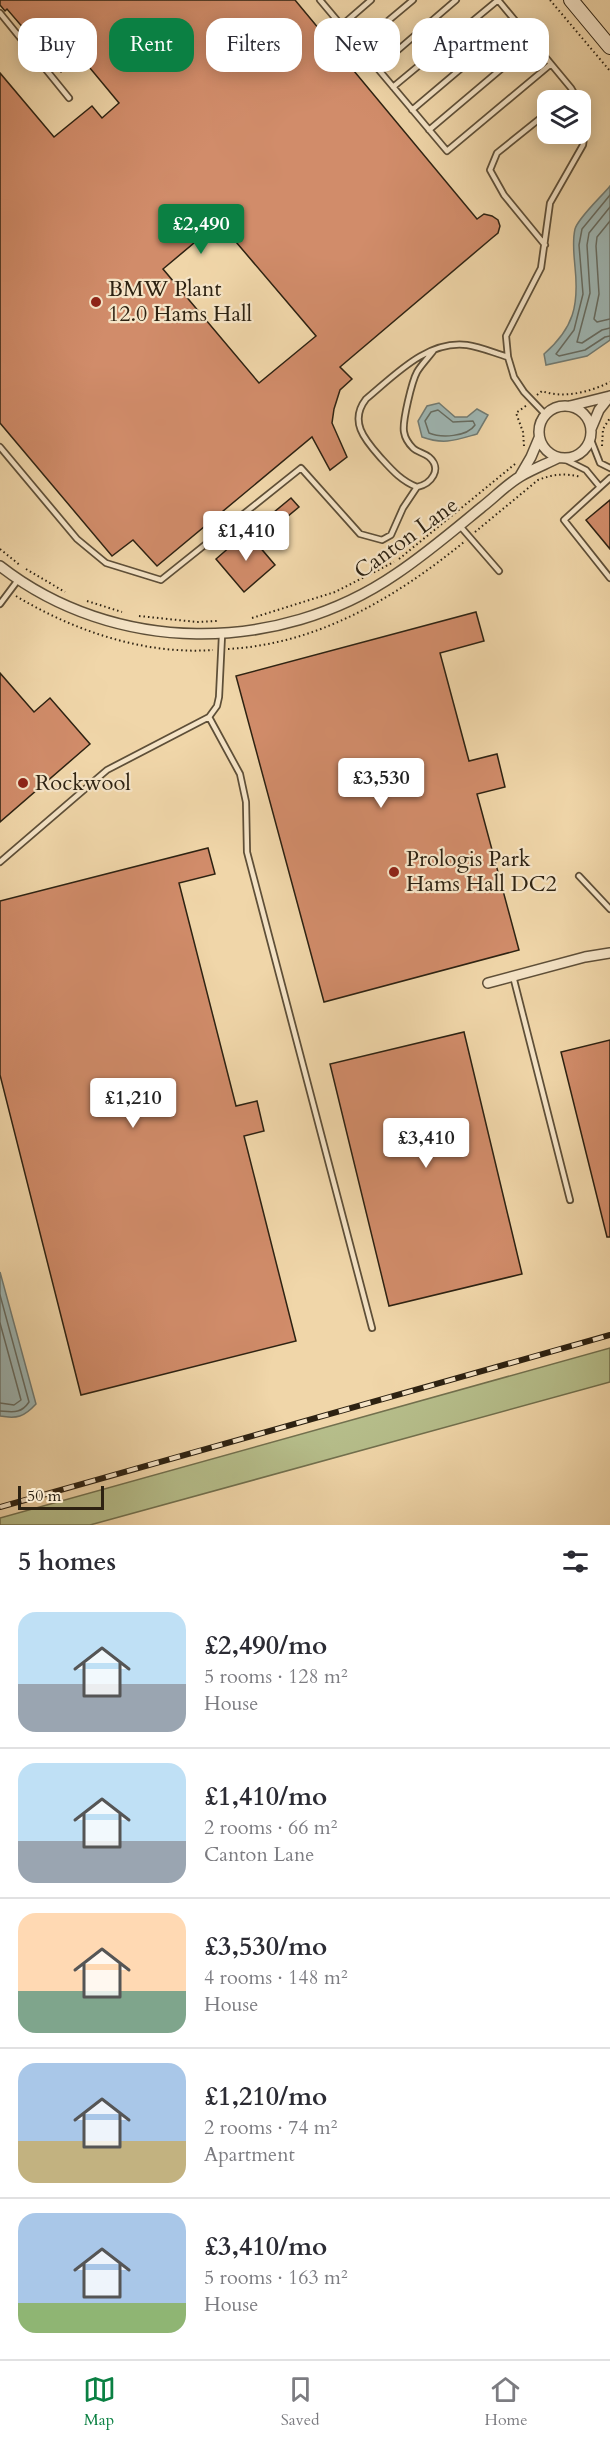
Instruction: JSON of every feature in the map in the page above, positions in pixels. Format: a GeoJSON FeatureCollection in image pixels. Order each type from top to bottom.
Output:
{"type":"FeatureCollection","features":[{"type":"Feature","properties":{"kind":"street"},"geometry":{"type":"LineString","coordinates":[[571,0],[610,47]]}},
{"type":"Feature","properties":{"kind":"street"},"geometry":{"type":"LineString","coordinates":[[610,396],[599,410],[591,429],[591,440],[584,450],[573,457],[561,458],[543,448],[539,438],[542,420],[546,414],[557,407],[610,396]]}},
{"type":"Feature","properties":{"kind":"street"},"geometry":{"type":"LineString","coordinates":[[567,406],[583,414],[591,429]]}},
{"type":"Feature","properties":{"kind":"street","name":"Canton Lane"},"geometry":{"type":"LineString","coordinates":[[520,476],[539,438]]}},
{"type":"Feature","properties":{"kind":"street","name":"Canton Lane"},"geometry":{"type":"LineString","coordinates":[[0,566],[18,580],[49,597],[91,615],[129,627],[222,635],[281,626],[329,610],[394,576],[460,526],[520,476],[561,458]]}},
{"type":"Feature","properties":{"kind":"street"},"geometry":{"type":"LineString","coordinates":[[488,983],[585,957],[610,953]]}},
{"type":"Feature","properties":{"kind":"lane"},"geometry":{"type":"LineString","coordinates":[[350,18],[371,0]]}},
{"type":"Feature","properties":{"kind":"lane"},"geometry":{"type":"LineString","coordinates":[[391,18],[413,0]]}},
{"type":"Feature","properties":{"kind":"lane"},"geometry":{"type":"LineString","coordinates":[[400,48],[456,0]]}},
{"type":"Feature","properties":{"kind":"lane"},"geometry":{"type":"LineString","coordinates":[[393,87],[498,0],[513,18]]}},
{"type":"Feature","properties":{"kind":"lane"},"geometry":{"type":"LineString","coordinates":[[324,1],[336,18]]}},
{"type":"Feature","properties":{"kind":"lane"},"geometry":{"type":"LineString","coordinates":[[0,13],[69,98]]}},
{"type":"Feature","properties":{"kind":"lane"},"geometry":{"type":"LineString","coordinates":[[549,62],[570,90]]}},
{"type":"Feature","properties":{"kind":"lane"},"geometry":{"type":"LineString","coordinates":[[380,72],[447,151],[551,64]]}},
{"type":"Feature","properties":{"kind":"lane"},"geometry":{"type":"LineString","coordinates":[[412,110],[457,72]]}},
{"type":"Feature","properties":{"kind":"lane"},"geometry":{"type":"LineString","coordinates":[[429,130],[498,72]]}},
{"type":"Feature","properties":{"kind":"lane"},"geometry":{"type":"LineString","coordinates":[[537,121],[497,153],[490,170],[504,195],[545,245]]}},
{"type":"Feature","properties":{"kind":"lane"},"geometry":{"type":"LineString","coordinates":[[546,414],[524,392],[514,377],[507,357],[506,336],[541,268],[550,203],[583,144]]}},
{"type":"Feature","properties":{"kind":"lane"},"geometry":{"type":"LineString","coordinates":[[417,487],[398,476],[365,441],[360,431],[358,413],[366,399],[418,357],[449,345],[468,345],[507,357]]}},
{"type":"Feature","properties":{"kind":"lane"},"geometry":{"type":"LineString","coordinates":[[0,447],[77,539],[106,563],[161,580],[301,468],[360,534],[381,540],[391,535],[403,508],[417,487],[431,481],[435,475],[433,462],[428,456],[414,450],[407,440],[404,424],[416,374],[434,350]]}},
{"type":"Feature","properties":{"kind":"lane"},"geometry":{"type":"LineString","coordinates":[[591,440],[600,463],[610,468]]}},
{"type":"Feature","properties":{"kind":"lane"},"geometry":{"type":"LineString","coordinates":[[561,458],[586,470],[600,487]]}},
{"type":"Feature","properties":{"kind":"lane"},"geometry":{"type":"LineString","coordinates":[[610,478],[564,520],[610,578]]}},
{"type":"Feature","properties":{"kind":"lane"},"geometry":{"type":"LineString","coordinates":[[460,526],[499,571]]}},
{"type":"Feature","properties":{"kind":"lane"},"geometry":{"type":"LineString","coordinates":[[0,604],[18,580]]}},
{"type":"Feature","properties":{"kind":"lane"},"geometry":{"type":"LineString","coordinates":[[0,862],[107,770],[209,717],[217,706],[219,697],[222,635]]}},
{"type":"Feature","properties":{"kind":"lane"},"geometry":{"type":"LineString","coordinates":[[209,717],[240,774],[246,802],[247,852],[372,1328]]}},
{"type":"Feature","properties":{"kind":"lane"},"geometry":{"type":"LineString","coordinates":[[579,876],[610,909]]}},
{"type":"Feature","properties":{"kind":"lane"},"geometry":{"type":"LineString","coordinates":[[513,976],[570,1200]]}},
{"type":"Feature","properties":{"kind":"path"},"geometry":{"type":"LineString","coordinates":[[550,0],[610,71]]}},
{"type":"Feature","properties":{"kind":"path"},"geometry":{"type":"LineString","coordinates":[[542,391],[553,395],[570,394],[610,382]]}},
{"type":"Feature","properties":{"kind":"path"},"geometry":{"type":"LineString","coordinates":[[516,413],[523,432],[523,449]]}},
{"type":"Feature","properties":{"kind":"path"},"geometry":{"type":"LineString","coordinates":[[602,448],[603,429],[610,418]]}},
{"type":"Feature","properties":{"kind":"path"},"geometry":{"type":"LineString","coordinates":[[246,620],[335,592],[397,560],[516,463]]}},
{"type":"Feature","properties":{"kind":"path"},"geometry":{"type":"LineString","coordinates":[[10,592],[51,615],[114,639],[173,649],[222,650],[280,642],[314,632],[354,616],[384,600],[447,556],[538,480],[550,475],[569,474],[581,477]]}},
{"type":"Feature","properties":{"kind":"path"},"geometry":{"type":"LineString","coordinates":[[0,549],[22,567],[67,593]]}},
{"type":"Feature","properties":{"kind":"path"},"geometry":{"type":"LineString","coordinates":[[85,601],[125,613]]}},
{"type":"Feature","properties":{"kind":"path"},"geometry":{"type":"LineString","coordinates":[[135,616],[197,622],[227,621]]}},
{"type":"Feature","properties":{"kind":"green space"},"geometry":{"type":"Polygon","coordinates":[[[610,1348],[610,1382],[90,1525],[0,1525],[0,1518],[610,1348]]]}},
{"type":"Feature","properties":{"kind":"water"},"geometry":{"type":"Polygon","coordinates":[[[610,186],[610,340],[587,356],[546,365],[544,354],[562,335],[575,304],[573,243],[575,229],[585,213],[610,186]]]}},
{"type":"Feature","properties":{"kind":"water"},"geometry":{"type":"Polygon","coordinates":[[[439,403],[455,417],[467,417],[477,409],[488,415],[477,434],[444,441],[422,437],[418,421],[427,406],[439,403]]]}},
{"type":"Feature","properties":{"kind":"water"},"geometry":{"type":"Polygon","coordinates":[[[0,1272],[36,1404],[28,1412],[16,1417],[0,1416],[0,1272]]]}},
{"type":"Feature","properties":{"kind":"building","name":"BMW Plant 12.0 Hams Hall"},"geometry":{"type":"Polygon","coordinates":[[[0,0],[295,0],[314,23],[314,72],[355,72],[477,219],[484,214],[492,216],[498,220],[500,226],[498,233],[340,367],[352,379],[340,390],[332,423],[347,457],[330,470],[312,437],[157,566],[133,540],[112,556],[0,423],[0,73],[54,137],[92,106],[102,118],[119,103],[93,72],[97,72],[97,18],[18,18],[18,22],[7,9],[5,11],[0,5],[0,0]],[[219,222],[163,269],[259,383],[316,336],[219,222]]]}},
{"type":"Feature","properties":{"kind":"building"},"geometry":{"type":"Polygon","coordinates":[[[291,498],[299,507],[270,531],[262,522],[291,498]]]}},
{"type":"Feature","properties":{"kind":"building"},"geometry":{"type":"Polygon","coordinates":[[[610,500],[610,549],[586,520],[610,500]]]}},
{"type":"Feature","properties":{"kind":"building"},"geometry":{"type":"Polygon","coordinates":[[[247,532],[275,565],[244,592],[216,559],[247,532]]]}},
{"type":"Feature","properties":{"kind":"building","name":"Prologis Park Hams Hall DC2"},"geometry":{"type":"Polygon","coordinates":[[[476,612],[484,641],[440,653],[469,761],[497,754],[505,787],[477,794],[519,950],[324,1002],[236,676],[476,612]]]}},
{"type":"Feature","properties":{"kind":"building","name":"Rockwool"},"geometry":{"type":"Polygon","coordinates":[[[0,673],[34,712],[50,698],[90,744],[0,822],[0,673]]]}},
{"type":"Feature","properties":{"kind":"building"},"geometry":{"type":"Polygon","coordinates":[[[208,848],[215,874],[179,883],[236,1106],[257,1101],[264,1131],[244,1136],[296,1341],[81,1395],[0,1075],[0,901],[208,848]]]}},
{"type":"Feature","properties":{"kind":"building"},"geometry":{"type":"Polygon","coordinates":[[[464,1032],[522,1274],[389,1306],[330,1064],[464,1032]]]}},
{"type":"Feature","properties":{"kind":"building"},"geometry":{"type":"Polygon","coordinates":[[[610,1040],[610,1237],[607,1237],[561,1052],[610,1040]]]}},
{"type":"Feature","properties":{"kind":"railway"},"geometry":{"type":"LineString","coordinates":[[0,1507],[610,1335]]}},
{"type":"Feature","properties":{"kind":"place","name":"BMW Plant 12.0 Hams Hall"},"geometry":{"type":"Point","coordinates":[96,302]}},
{"type":"Feature","properties":{"kind":"place","name":"Rockwool"},"geometry":{"type":"Point","coordinates":[23,783]}},
{"type":"Feature","properties":{"kind":"place","name":"Prologis Park Hams Hall DC2"},"geometry":{"type":"Point","coordinates":[394,872]}}]}
